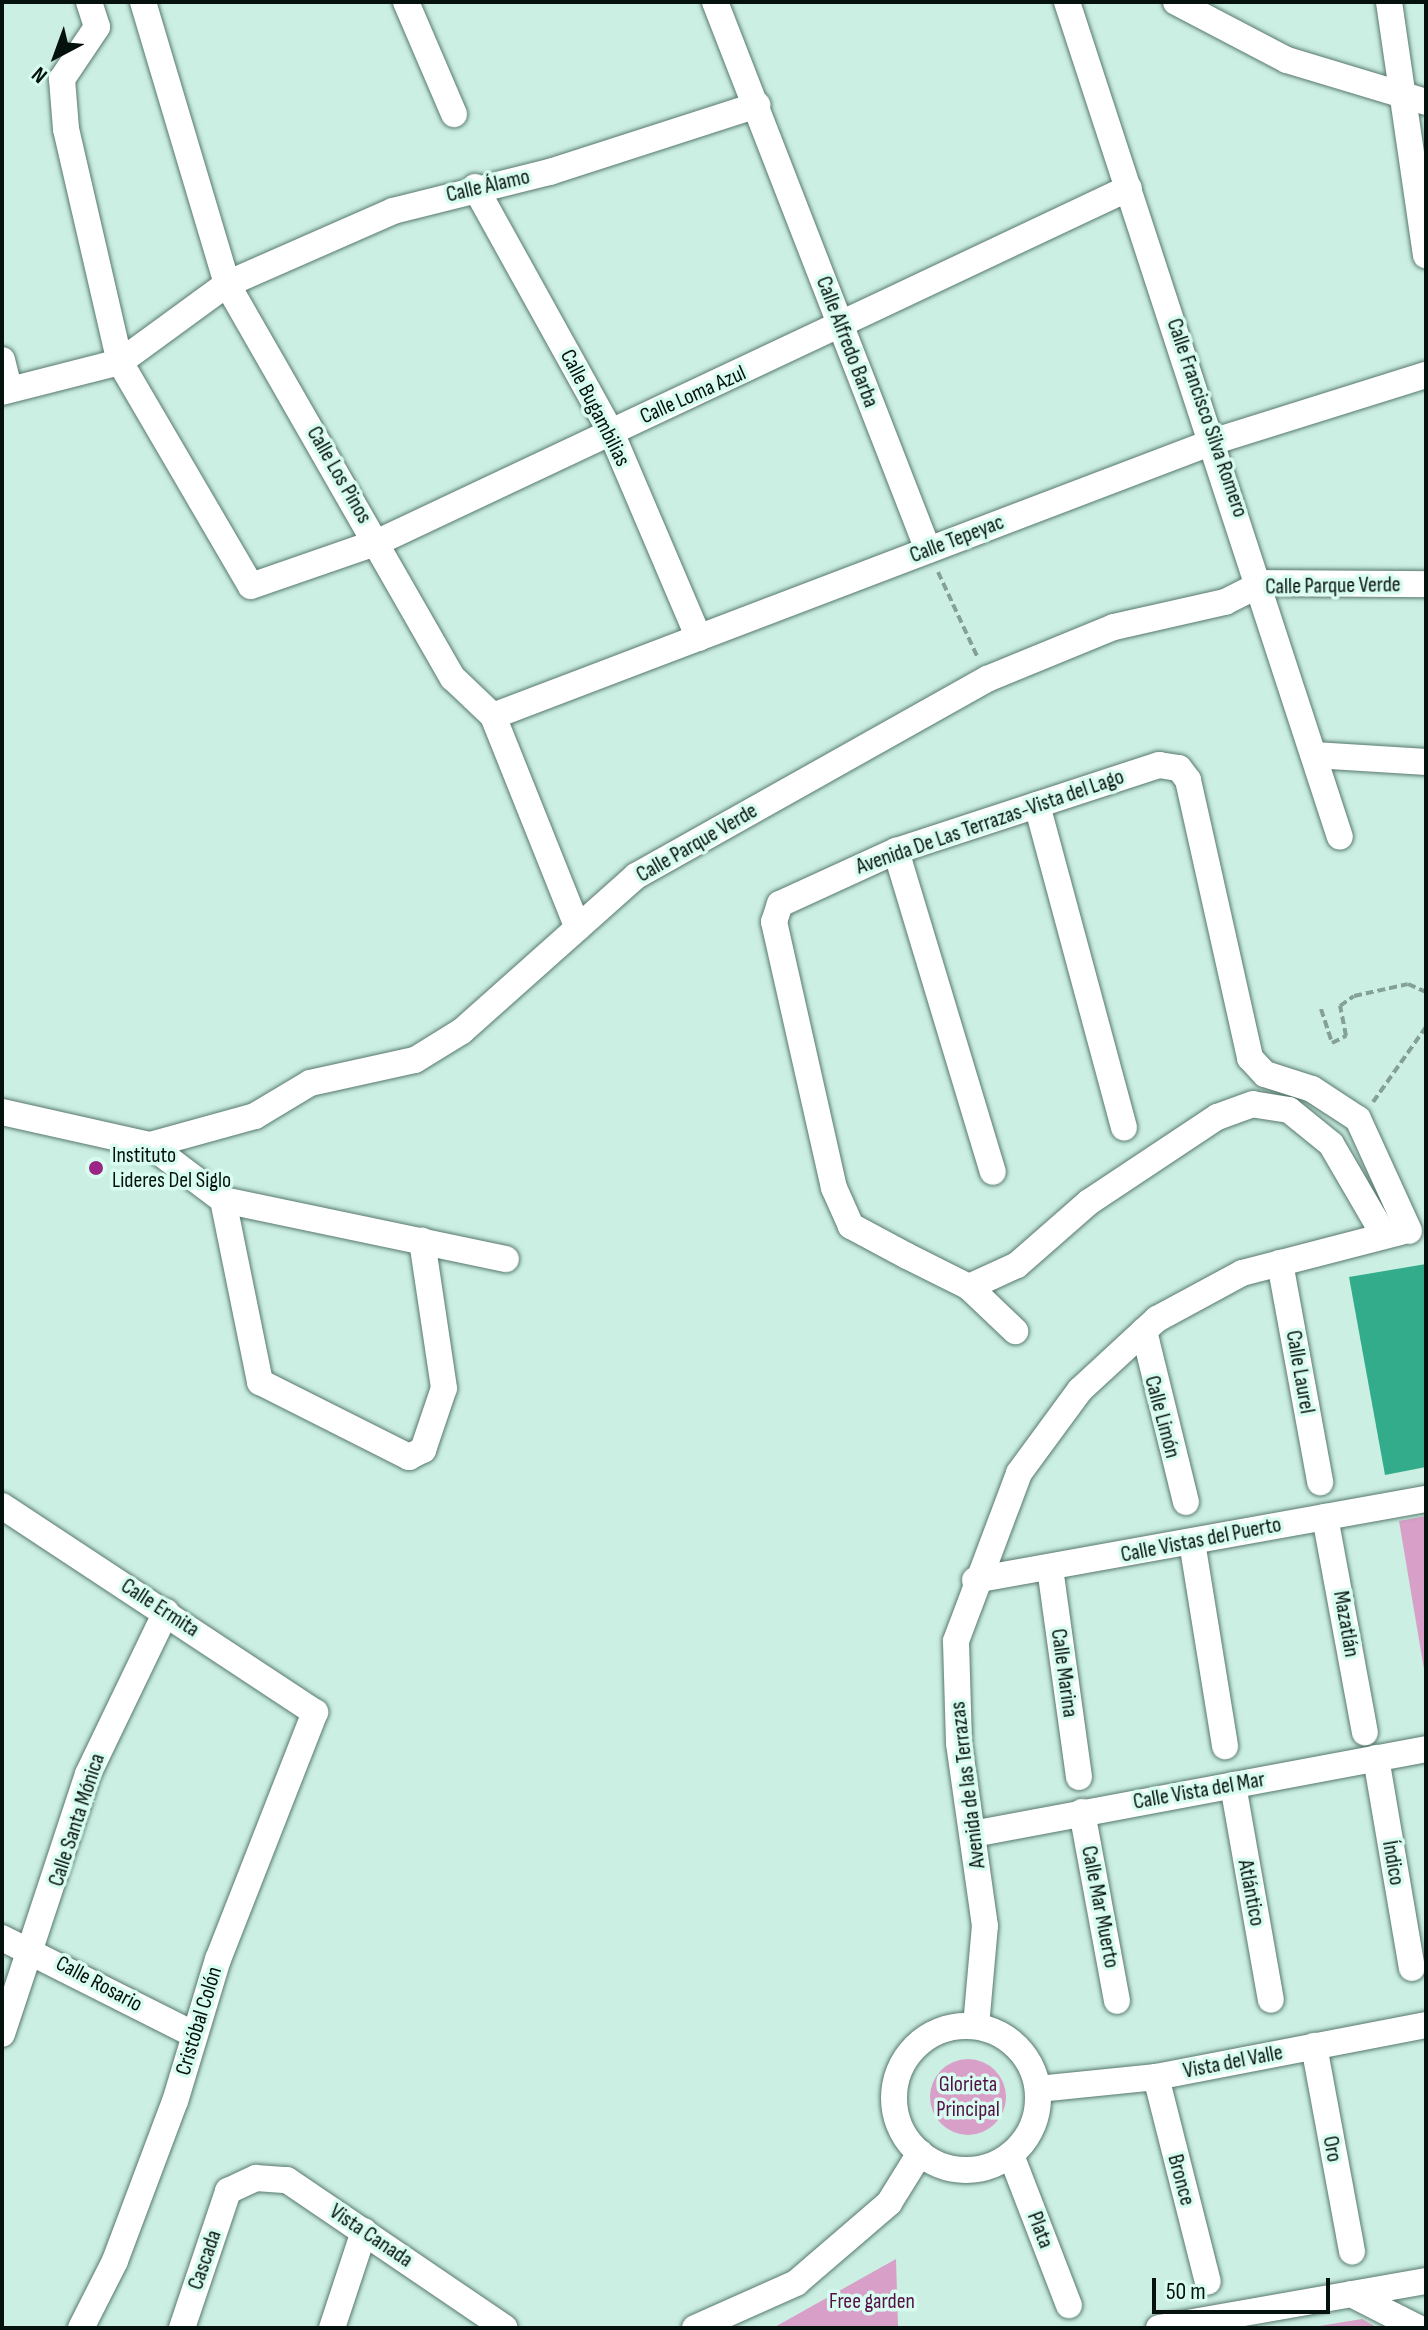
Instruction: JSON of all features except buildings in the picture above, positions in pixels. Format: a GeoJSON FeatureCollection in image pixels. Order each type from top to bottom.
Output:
{"type":"FeatureCollection","features":[{"type":"Feature","properties":{"kind":"street"},"geometry":{"type":"LineString","coordinates":[[2,360],[6,391],[120,362],[66,129],[62,79],[97,27],[89,2]]}},
{"type":"Feature","properties":{"kind":"street","name":"Calle Los Pinos"},"geometry":{"type":"LineString","coordinates":[[143,2],[227,284],[378,542],[453,678],[493,716],[578,928]]}},
{"type":"Feature","properties":{"kind":"street"},"geometry":{"type":"LineString","coordinates":[[406,2],[454,114]]}},
{"type":"Feature","properties":{"kind":"street","name":"Calle Alfredo Barba"},"geometry":{"type":"LineString","coordinates":[[715,2],[928,550]]}},
{"type":"Feature","properties":{"kind":"street","name":"Calle Francisco Silva Romero"},"geometry":{"type":"LineString","coordinates":[[1067,2],[1263,583],[1340,837]]}},
{"type":"Feature","properties":{"kind":"street"},"geometry":{"type":"LineString","coordinates":[[1176,2],[1287,60],[1414,99]]}},
{"type":"Feature","properties":{"kind":"street"},"geometry":{"type":"LineString","coordinates":[[1389,2],[1414,99],[1426,255]]}},
{"type":"Feature","properties":{"kind":"street","name":"Calle Álamo"},"geometry":{"type":"LineString","coordinates":[[120,362],[227,284],[393,211],[475,187],[550,172],[757,105]]}},
{"type":"Feature","properties":{"kind":"street","name":"Calle Bugambilias"},"geometry":{"type":"LineString","coordinates":[[475,187],[611,432],[699,638]]}},
{"type":"Feature","properties":{"kind":"street","name":"Calle Loma Azul"},"geometry":{"type":"LineString","coordinates":[[120,362],[251,586],[378,542],[611,432],[842,329],[1129,188]]}},
{"type":"Feature","properties":{"kind":"street","name":"Calle Tepeyac"},"geometry":{"type":"LineString","coordinates":[[493,716],[1215,441],[1426,375]]}},
{"type":"Feature","properties":{"kind":"street","name":"Calle Parque Verde"},"geometry":{"type":"LineString","coordinates":[[2,1112],[150,1145],[255,1116],[310,1083],[415,1060],[462,1031],[636,876],[987,679],[1114,627],[1225,602],[1263,583],[1426,584]]}},
{"type":"Feature","properties":{"kind":"street"},"geometry":{"type":"LineString","coordinates":[[1315,755],[1426,762]]}},
{"type":"Feature","properties":{"kind":"street","name":"Avenida De Las Terrazas-Vista del Lago"},"geometry":{"type":"LineString","coordinates":[[1015,1331],[969,1287],[851,1226],[834,1188],[774,922],[780,904],[793,895],[896,851],[1159,765],[1179,768],[1188,780],[1256,1068],[1338,1102],[1358,1119]]}},
{"type":"Feature","properties":{"kind":"street"},"geometry":{"type":"LineString","coordinates":[[1037,805],[1124,1127]]}},
{"type":"Feature","properties":{"kind":"street"},"geometry":{"type":"LineString","coordinates":[[896,851],[993,1172]]}},
{"type":"Feature","properties":{"kind":"street"},"geometry":{"type":"LineString","coordinates":[[969,1287],[1017,1265],[1089,1202],[1217,1117],[1253,1104],[1289,1110],[1331,1144],[1407,1231]]}},
{"type":"Feature","properties":{"kind":"street"},"geometry":{"type":"LineString","coordinates":[[1358,1119],[1407,1231]]}},
{"type":"Feature","properties":{"kind":"street"},"geometry":{"type":"LineString","coordinates":[[150,1145],[223,1200],[506,1259]]}},
{"type":"Feature","properties":{"kind":"street"},"geometry":{"type":"LineString","coordinates":[[223,1200],[260,1382],[409,1457],[423,1450],[444,1388],[422,1241]]}},
{"type":"Feature","properties":{"kind":"street","name":"Avenida de las Terrazas"},"geometry":{"type":"LineString","coordinates":[[976,2026],[985,1926],[959,1743],[956,1641],[975,1580],[1019,1473],[1080,1390],[1144,1331],[1242,1273],[1407,1231]]}},
{"type":"Feature","properties":{"kind":"street","name":"Calle Laurel"},"geometry":{"type":"LineString","coordinates":[[1280,1263],[1320,1482]]}},
{"type":"Feature","properties":{"kind":"street","name":"Calle Limón"},"geometry":{"type":"LineString","coordinates":[[1144,1331],[1186,1502]]}},
{"type":"Feature","properties":{"kind":"street","name":"Calle Vistas del Puerto"},"geometry":{"type":"LineString","coordinates":[[975,1580],[1426,1499]]}},
{"type":"Feature","properties":{"kind":"street","name":"Calle Ermita"},"geometry":{"type":"LineString","coordinates":[[4,1514],[166,1612],[315,1712]]}},
{"type":"Feature","properties":{"kind":"street","name":"Mazatlán"},"geometry":{"type":"LineString","coordinates":[[1325,1517],[1365,1732]]}},
{"type":"Feature","properties":{"kind":"street"},"geometry":{"type":"LineString","coordinates":[[1192,1542],[1225,1746]]}},
{"type":"Feature","properties":{"kind":"street","name":"Calle Marina"},"geometry":{"type":"LineString","coordinates":[[1050,1568],[1079,1777]]}},
{"type":"Feature","properties":{"kind":"street","name":"Calle Santa Mónica"},"geometry":{"type":"LineString","coordinates":[[2,2034],[35,1950],[88,1774],[166,1612]]}},
{"type":"Feature","properties":{"kind":"street","name":"Cristóbal Colón"},"geometry":{"type":"LineString","coordinates":[[81,2328],[115,2261],[193,2034],[315,1712]]}},
{"type":"Feature","properties":{"kind":"street","name":"Calle Vista del Mar"},"geometry":{"type":"LineString","coordinates":[[973,1834],[1426,1749]]}},
{"type":"Feature","properties":{"kind":"street","name":"Índico"},"geometry":{"type":"LineString","coordinates":[[1376,1758],[1412,1968]]}},
{"type":"Feature","properties":{"kind":"street","name":"Atlántico"},"geometry":{"type":"LineString","coordinates":[[1233,1785],[1271,2000]]}},
{"type":"Feature","properties":{"kind":"street","name":"Calle Mar Muerto"},"geometry":{"type":"LineString","coordinates":[[1082,1812],[1117,2001]]}},
{"type":"Feature","properties":{"kind":"street","name":"Calle Rosario"},"geometry":{"type":"LineString","coordinates":[[2,1938],[35,1950],[193,2034]]}},
{"type":"Feature","properties":{"kind":"street","name":"Vista del Valle"},"geometry":{"type":"LineString","coordinates":[[1038,2089],[1156,2077],[1426,2025]]}},
{"type":"Feature","properties":{"kind":"street"},"geometry":{"type":"LineString","coordinates":[[976,2026],[1018,2047],[1038,2089],[1037,2114],[1011,2155],[965,2170],[920,2153],[896,2114],[900,2068],[931,2034],[976,2026]]}},
{"type":"Feature","properties":{"kind":"street","name":"Oro"},"geometry":{"type":"LineString","coordinates":[[1314,2046],[1352,2252]]}},
{"type":"Feature","properties":{"kind":"street","name":"Bronce"},"geometry":{"type":"LineString","coordinates":[[1156,2077],[1208,2282]]}},
{"type":"Feature","properties":{"kind":"street"},"geometry":{"type":"LineString","coordinates":[[695,2328],[796,2283],[889,2203],[920,2153]]}},
{"type":"Feature","properties":{"kind":"street","name":"Plata"},"geometry":{"type":"LineString","coordinates":[[1011,2155],[1069,2305]]}},
{"type":"Feature","properties":{"kind":"street","name":"Vista Canada"},"geometry":{"type":"LineString","coordinates":[[228,2191],[256,2178],[287,2180],[497,2326]]}},
{"type":"Feature","properties":{"kind":"street","name":"Cascada"},"geometry":{"type":"LineString","coordinates":[[182,2328],[228,2191]]}},
{"type":"Feature","properties":{"kind":"street"},"geometry":{"type":"LineString","coordinates":[[332,2328],[364,2231]]}},
{"type":"Feature","properties":{"kind":"street"},"geometry":{"type":"LineString","coordinates":[[1159,2328],[1234,2320],[1426,2281]]}},
{"type":"Feature","properties":{"kind":"street"},"geometry":{"type":"LineString","coordinates":[[1351,2294],[1418,2328]]}},
{"type":"Feature","properties":{"kind":"path"},"geometry":{"type":"LineString","coordinates":[[928,550],[987,679]]}},
{"type":"Feature","properties":{"kind":"path"},"geometry":{"type":"LineString","coordinates":[[1321,1009],[1332,1043],[1346,1036],[1340,1006],[1354,996],[1408,984],[1426,992]]}},
{"type":"Feature","properties":{"kind":"path"},"geometry":{"type":"LineString","coordinates":[[1358,1119],[1426,1027]]}},
{"type":"Feature","properties":{"kind":"green space"},"geometry":{"type":"Polygon","coordinates":[[[1426,1516],[1426,1681],[1399,1521],[1426,1516]]]}},
{"type":"Feature","properties":{"kind":"green space","name":"Glorieta Principal"},"geometry":{"type":"Polygon","coordinates":[[[968,2059],[982,2062],[995,2070],[1003,2083],[1006,2097],[1003,2111],[995,2124],[982,2132],[968,2135],[954,2132],[941,2124],[933,2111],[930,2097],[933,2083],[941,2070],[954,2062],[968,2059]]]}},
{"type":"Feature","properties":{"kind":"green space","name":"Free garden"},"geometry":{"type":"Polygon","coordinates":[[[896,2259],[898,2328],[773,2328],[896,2259]]]}},
{"type":"Feature","properties":{"kind":"green space"},"geometry":{"type":"Polygon","coordinates":[[[1362,2319],[1378,2328],[1319,2328],[1319,2326],[1362,2319]]]}},
{"type":"Feature","properties":{"kind":"shaded area"},"geometry":{"type":"Polygon","coordinates":[[[1426,1264],[1426,1467],[1385,1475],[1349,1277],[1426,1264]]]}},
{"type":"Feature","properties":{"kind":"place","name":"Instituto Lideres Del Siglo"},"geometry":{"type":"Point","coordinates":[96,1168]}}]}
